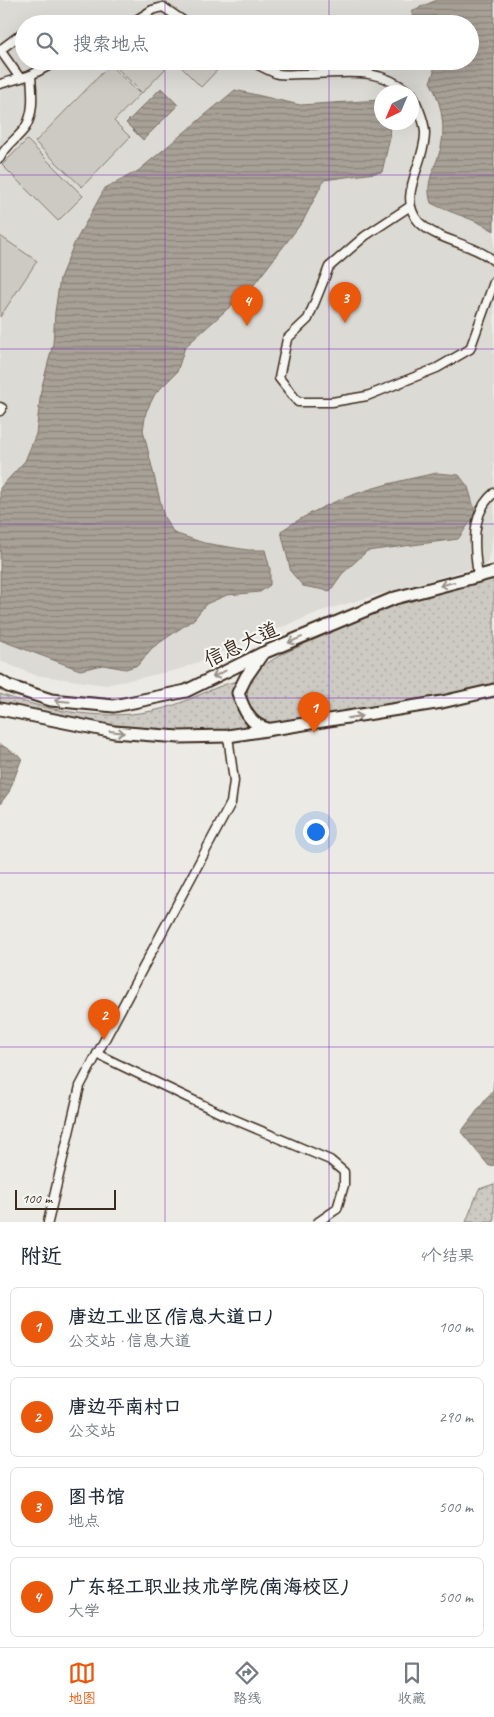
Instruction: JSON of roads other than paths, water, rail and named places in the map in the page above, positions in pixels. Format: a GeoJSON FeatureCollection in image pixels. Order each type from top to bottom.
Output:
{"type":"FeatureCollection","features":[{"type":"Feature","properties":{"kind":"main road","name":"信息大道"},"geometry":{"type":"LineString","coordinates":[[0,681],[8,686],[52,700],[114,706],[186,691],[263,653],[395,598],[494,572]]}},
{"type":"Feature","properties":{"kind":"main road"},"geometry":{"type":"LineString","coordinates":[[263,653],[246,677],[238,694],[245,711],[257,727],[272,730]]}},
{"type":"Feature","properties":{"kind":"main road"},"geometry":{"type":"LineString","coordinates":[[0,709],[114,732],[180,737],[228,736],[442,702],[494,690]]}},
{"type":"Feature","properties":{"kind":"street"},"geometry":{"type":"LineString","coordinates":[[144,15],[162,4],[176,15]]}},
{"type":"Feature","properties":{"kind":"street"},"geometry":{"type":"LineString","coordinates":[[15,39],[0,50],[20,78]]}},
{"type":"Feature","properties":{"kind":"street"},"geometry":{"type":"LineString","coordinates":[[0,84],[31,75],[41,70]]}},
{"type":"Feature","properties":{"kind":"street"},"geometry":{"type":"LineString","coordinates":[[270,70],[279,74],[328,75],[362,72],[380,75],[400,85]]}},
{"type":"Feature","properties":{"kind":"street"},"geometry":{"type":"LineString","coordinates":[[0,158],[3,152],[25,128],[33,107],[31,75]]}},
{"type":"Feature","properties":{"kind":"street"},"geometry":{"type":"LineString","coordinates":[[419,111],[425,132],[424,148],[410,196],[409,207],[420,223],[437,234],[484,253],[494,261]]}},
{"type":"Feature","properties":{"kind":"street"},"geometry":{"type":"LineString","coordinates":[[409,207],[365,236],[329,267],[308,319],[287,338],[279,378],[298,402],[332,402],[367,396],[437,368],[470,349],[494,282]]}},
{"type":"Feature","properties":{"kind":"street"},"geometry":{"type":"LineString","coordinates":[[478,576],[474,545],[479,515],[494,493]]}},
{"type":"Feature","properties":{"kind":"street"},"geometry":{"type":"LineString","coordinates":[[48,1222],[80,1086],[231,803],[234,781],[228,736]]}},
{"type":"Feature","properties":{"kind":"street"},"geometry":{"type":"LineString","coordinates":[[97,1054],[226,1116],[330,1160],[344,1172],[344,1185],[337,1209],[318,1222]]}},
{"type":"Feature","properties":{"kind":"place","name":"图书馆"},"geometry":{"type":"Point","coordinates":[345,323]}},
{"type":"Feature","properties":{"kind":"place","name":"广东轻工职业技术学院(南海校区)"},"geometry":{"type":"Point","coordinates":[247,326]}},
{"type":"Feature","properties":{"kind":"place","name":"唐边工业区(信息大道口)"},"geometry":{"type":"Point","coordinates":[314,733]}},
{"type":"Feature","properties":{"kind":"place","name":"唐边平南村口"},"geometry":{"type":"Point","coordinates":[104,1040]}}]}
